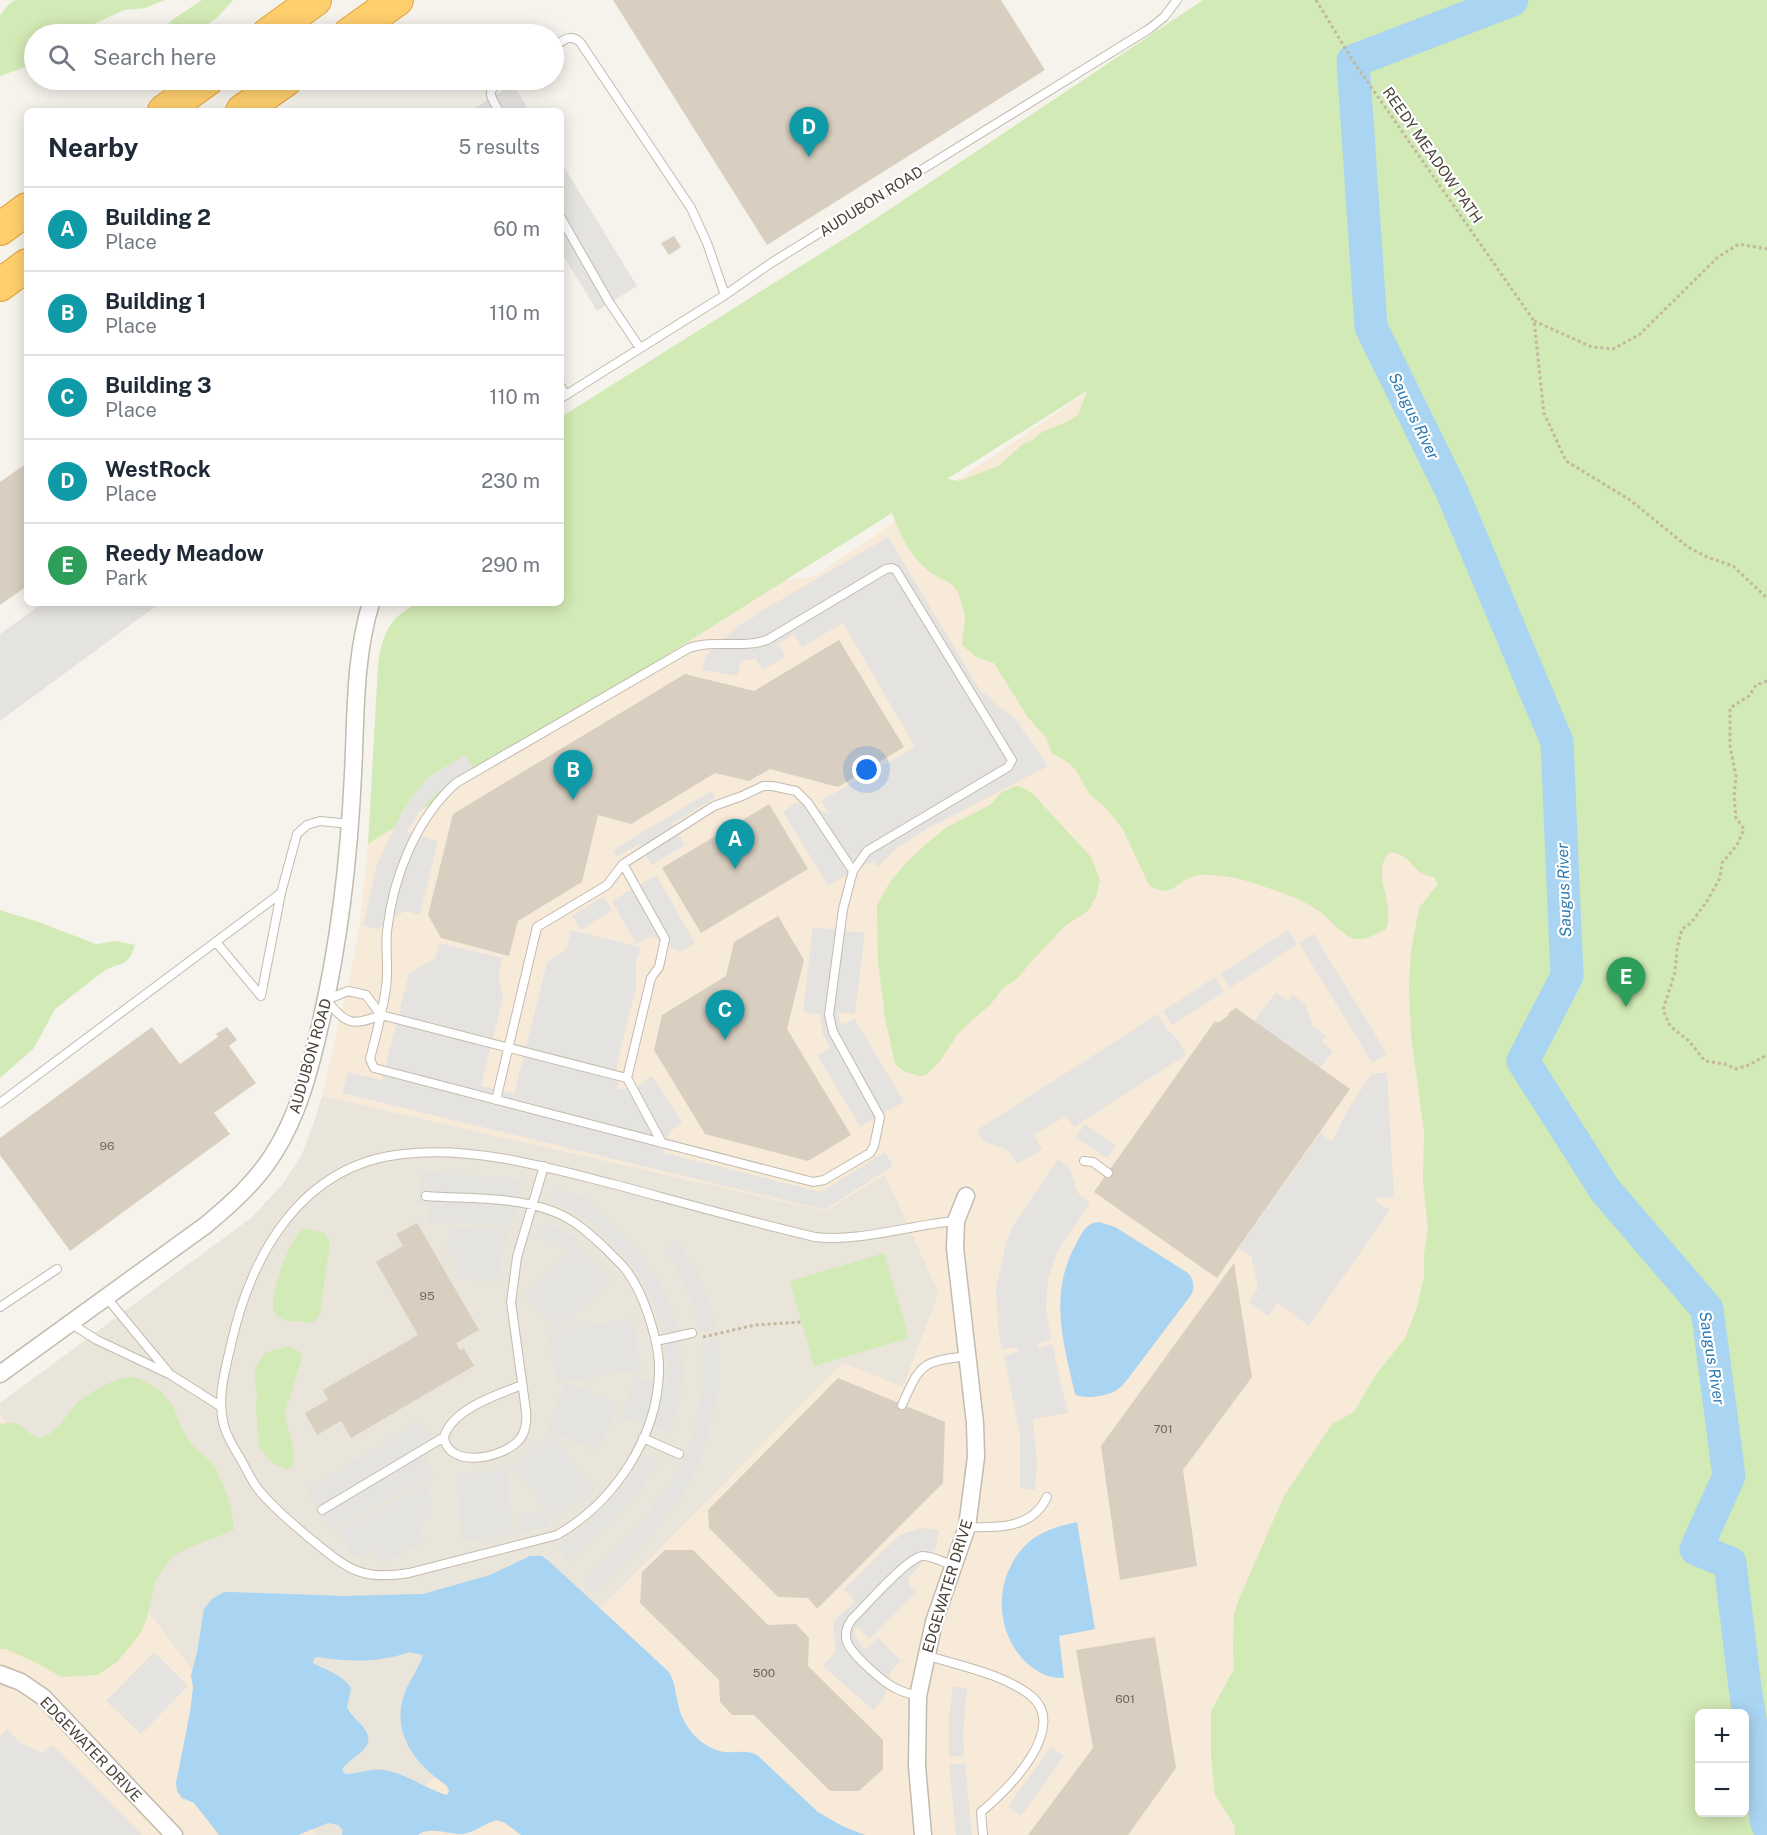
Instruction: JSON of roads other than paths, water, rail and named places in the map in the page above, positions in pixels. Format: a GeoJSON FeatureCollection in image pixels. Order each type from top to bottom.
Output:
{"type":"FeatureCollection","features":[{"type":"Feature","properties":{"kind":"highway"},"geometry":{"type":"LineString","coordinates":[[282,24],[315,0]]}},
{"type":"Feature","properties":{"kind":"highway"},"geometry":{"type":"LineString","coordinates":[[363,24],[397,0]]}},
{"type":"Feature","properties":{"kind":"highway"},"geometry":{"type":"LineString","coordinates":[[168,108],[193,90]]}},
{"type":"Feature","properties":{"kind":"highway"},"geometry":{"type":"LineString","coordinates":[[246,108],[272,90]]}},
{"type":"Feature","properties":{"kind":"highway"},"geometry":{"type":"LineString","coordinates":[[0,229],[24,211]]}},
{"type":"Feature","properties":{"kind":"highway"},"geometry":{"type":"LineString","coordinates":[[0,285],[24,267]]}},
{"type":"Feature","properties":{"kind":"street","name":"AUDUBON ROAD"},"geometry":{"type":"LineString","coordinates":[[0,1374],[206,1225],[250,1186],[285,1134],[299,1103],[312,1059],[326,1000],[342,912],[350,824],[358,670],[362,637],[370,606]]}},
{"type":"Feature","properties":{"kind":"street","name":"EDGEWATER DRIVE"},"geometry":{"type":"LineString","coordinates":[[923,1835],[917,1766],[918,1696],[934,1623],[967,1527],[975,1475],[976,1449],[968,1356],[955,1248],[956,1221],[966,1196]]}},
{"type":"Feature","properties":{"kind":"street","name":"EDGEWATER DRIVE"},"geometry":{"type":"LineString","coordinates":[[0,1674],[21,1682],[42,1697],[174,1835]]}},
{"type":"Feature","properties":{"kind":"lane","name":"AUDUBON ROAD"},"geometry":{"type":"LineString","coordinates":[[564,397],[725,295],[771,263],[1155,26],[1177,0]]}},
{"type":"Feature","properties":{"kind":"lane"},"geometry":{"type":"LineString","coordinates":[[564,41],[575,38],[580,42],[691,208],[707,243],[725,295]]}},
{"type":"Feature","properties":{"kind":"lane"},"geometry":{"type":"LineString","coordinates":[[492,90],[491,97],[497,108]]}},
{"type":"Feature","properties":{"kind":"lane"},"geometry":{"type":"LineString","coordinates":[[564,223],[609,302],[640,348]]}},
{"type":"Feature","properties":{"kind":"lane"},"geometry":{"type":"LineString","coordinates":[[892,568],[896,570],[1012,760],[1008,767],[867,851],[853,871],[839,931],[829,1014],[833,1032],[880,1117],[880,1124],[872,1151],[827,1179],[816,1182],[374,1068],[370,1059],[388,977],[387,931],[393,902],[412,842],[446,792],[456,783],[689,648],[767,640],[886,569],[892,568]]}},
{"type":"Feature","properties":{"kind":"lane"},"geometry":{"type":"LineString","coordinates":[[496,1100],[537,927],[607,885],[623,864],[714,806],[763,786],[772,786],[788,788],[802,796],[853,871]]}},
{"type":"Feature","properties":{"kind":"lane"},"geometry":{"type":"LineString","coordinates":[[216,942],[261,996],[280,893],[297,834],[307,825],[320,821],[350,824]]}},
{"type":"Feature","properties":{"kind":"lane"},"geometry":{"type":"LineString","coordinates":[[623,864],[664,934],[665,941],[660,964],[651,978],[627,1077],[662,1143]]}},
{"type":"Feature","properties":{"kind":"lane"},"geometry":{"type":"LineString","coordinates":[[0,1103],[280,893]]}},
{"type":"Feature","properties":{"kind":"lane"},"geometry":{"type":"LineString","coordinates":[[381,1015],[366,995],[348,991],[326,1000],[342,1019],[360,1023],[381,1015],[627,1077]]}},
{"type":"Feature","properties":{"kind":"lane"},"geometry":{"type":"LineString","coordinates":[[426,1196],[531,1205],[552,1211],[580,1227],[626,1269],[645,1305],[656,1341],[658,1385],[637,1453],[619,1481],[584,1516],[557,1535],[409,1573],[378,1576],[361,1574],[347,1567],[275,1509],[257,1488],[231,1444],[225,1430],[220,1406],[234,1332],[256,1270],[268,1245],[289,1217],[308,1194],[320,1185],[362,1164],[380,1158],[431,1152],[478,1156],[544,1166],[814,1237],[855,1237],[927,1223],[956,1221]]}},
{"type":"Feature","properties":{"kind":"lane"},"geometry":{"type":"LineString","coordinates":[[1084,1161],[1093,1162],[1108,1173]]}},
{"type":"Feature","properties":{"kind":"lane"},"geometry":{"type":"LineString","coordinates":[[444,1437],[450,1452],[467,1457],[488,1456],[515,1444],[521,1438],[526,1425],[511,1302],[517,1257],[544,1166]]}},
{"type":"Feature","properties":{"kind":"lane"},"geometry":{"type":"LineString","coordinates":[[0,1307],[57,1269]]}},
{"type":"Feature","properties":{"kind":"lane"},"geometry":{"type":"LineString","coordinates":[[106,1297],[171,1375]]}},
{"type":"Feature","properties":{"kind":"lane"},"geometry":{"type":"LineString","coordinates":[[70,1323],[97,1340],[171,1375],[220,1406]]}},
{"type":"Feature","properties":{"kind":"lane"},"geometry":{"type":"LineString","coordinates":[[656,1341],[692,1336]]}},
{"type":"Feature","properties":{"kind":"lane"},"geometry":{"type":"LineString","coordinates":[[902,1405],[915,1375],[926,1364],[968,1356]]}},
{"type":"Feature","properties":{"kind":"lane"},"geometry":{"type":"LineString","coordinates":[[322,1510],[444,1437],[452,1423],[466,1411],[494,1396],[522,1385]]}},
{"type":"Feature","properties":{"kind":"lane"},"geometry":{"type":"LineString","coordinates":[[643,1438],[679,1454]]}},
{"type":"Feature","properties":{"kind":"lane"},"geometry":{"type":"LineString","coordinates":[[967,1527],[999,1528],[1025,1520],[1037,1512],[1047,1497]]}},
{"type":"Feature","properties":{"kind":"lane"},"geometry":{"type":"LineString","coordinates":[[918,1696],[893,1688],[872,1670],[849,1646],[846,1630],[852,1619],[904,1565],[914,1558],[925,1556],[955,1566]]}},
{"type":"Feature","properties":{"kind":"lane"},"geometry":{"type":"LineString","coordinates":[[926,1655],[1010,1683],[1031,1696],[1041,1712],[1043,1721],[1040,1742],[1014,1779],[996,1800],[981,1812],[983,1835]]}},
{"type":"Feature","properties":{"kind":"water"},"geometry":{"type":"Polygon","coordinates":[[[1099,1222],[1115,1227],[1188,1273],[1193,1286],[1191,1295],[1121,1386],[1106,1394],[1083,1397],[1075,1394],[1063,1336],[1060,1299],[1068,1261],[1077,1242],[1088,1226],[1099,1222]]]}},
{"type":"Feature","properties":{"kind":"water"},"geometry":{"type":"Polygon","coordinates":[[[1077,1522],[1095,1629],[1059,1636],[1064,1678],[1054,1677],[1036,1670],[1016,1650],[1003,1619],[1004,1585],[1009,1569],[1018,1554],[1030,1541],[1047,1531],[1077,1522]]]}},
{"type":"Feature","properties":{"kind":"water"},"geometry":{"type":"Polygon","coordinates":[[[530,1556],[542,1556],[669,1672],[683,1719],[698,1739],[720,1751],[748,1752],[757,1755],[818,1812],[842,1826],[865,1835],[521,1835],[497,1820],[461,1834],[427,1831],[418,1835],[342,1835],[343,1830],[338,1825],[328,1823],[298,1835],[219,1835],[194,1803],[182,1798],[177,1791],[176,1783],[190,1712],[193,1687],[191,1675],[204,1609],[212,1599],[224,1592],[342,1596],[423,1594],[490,1575],[530,1556]],[[409,1652],[387,1658],[364,1660],[318,1657],[314,1658],[313,1663],[338,1676],[351,1688],[347,1707],[366,1731],[368,1743],[345,1765],[342,1770],[346,1774],[384,1770],[400,1774],[447,1795],[449,1791],[447,1786],[418,1761],[405,1739],[402,1728],[400,1715],[402,1702],[423,1655],[409,1652]]]}},
{"type":"Feature","properties":{"kind":"waterway","name":"Saugus River"},"geometry":{"type":"LineString","coordinates":[[1512,0],[1353,61],[1371,327],[1452,492],[1557,742],[1567,976],[1523,1061],[1605,1190],[1707,1309],[1729,1476],[1696,1549],[1730,1563],[1745,1688],[1767,1824]]}},
{"type":"Feature","properties":{"kind":"place","name":"WestRock"},"geometry":{"type":"Point","coordinates":[809,157]}},
{"type":"Feature","properties":{"kind":"place","name":"Building 1"},"geometry":{"type":"Point","coordinates":[573,800]}},
{"type":"Feature","properties":{"kind":"place","name":"Building 2"},"geometry":{"type":"Point","coordinates":[735,869]}},
{"type":"Feature","properties":{"kind":"place","name":"Reedy Meadow"},"geometry":{"type":"Point","coordinates":[1626,1007]}},
{"type":"Feature","properties":{"kind":"place","name":"Building 3"},"geometry":{"type":"Point","coordinates":[725,1040]}}]}
